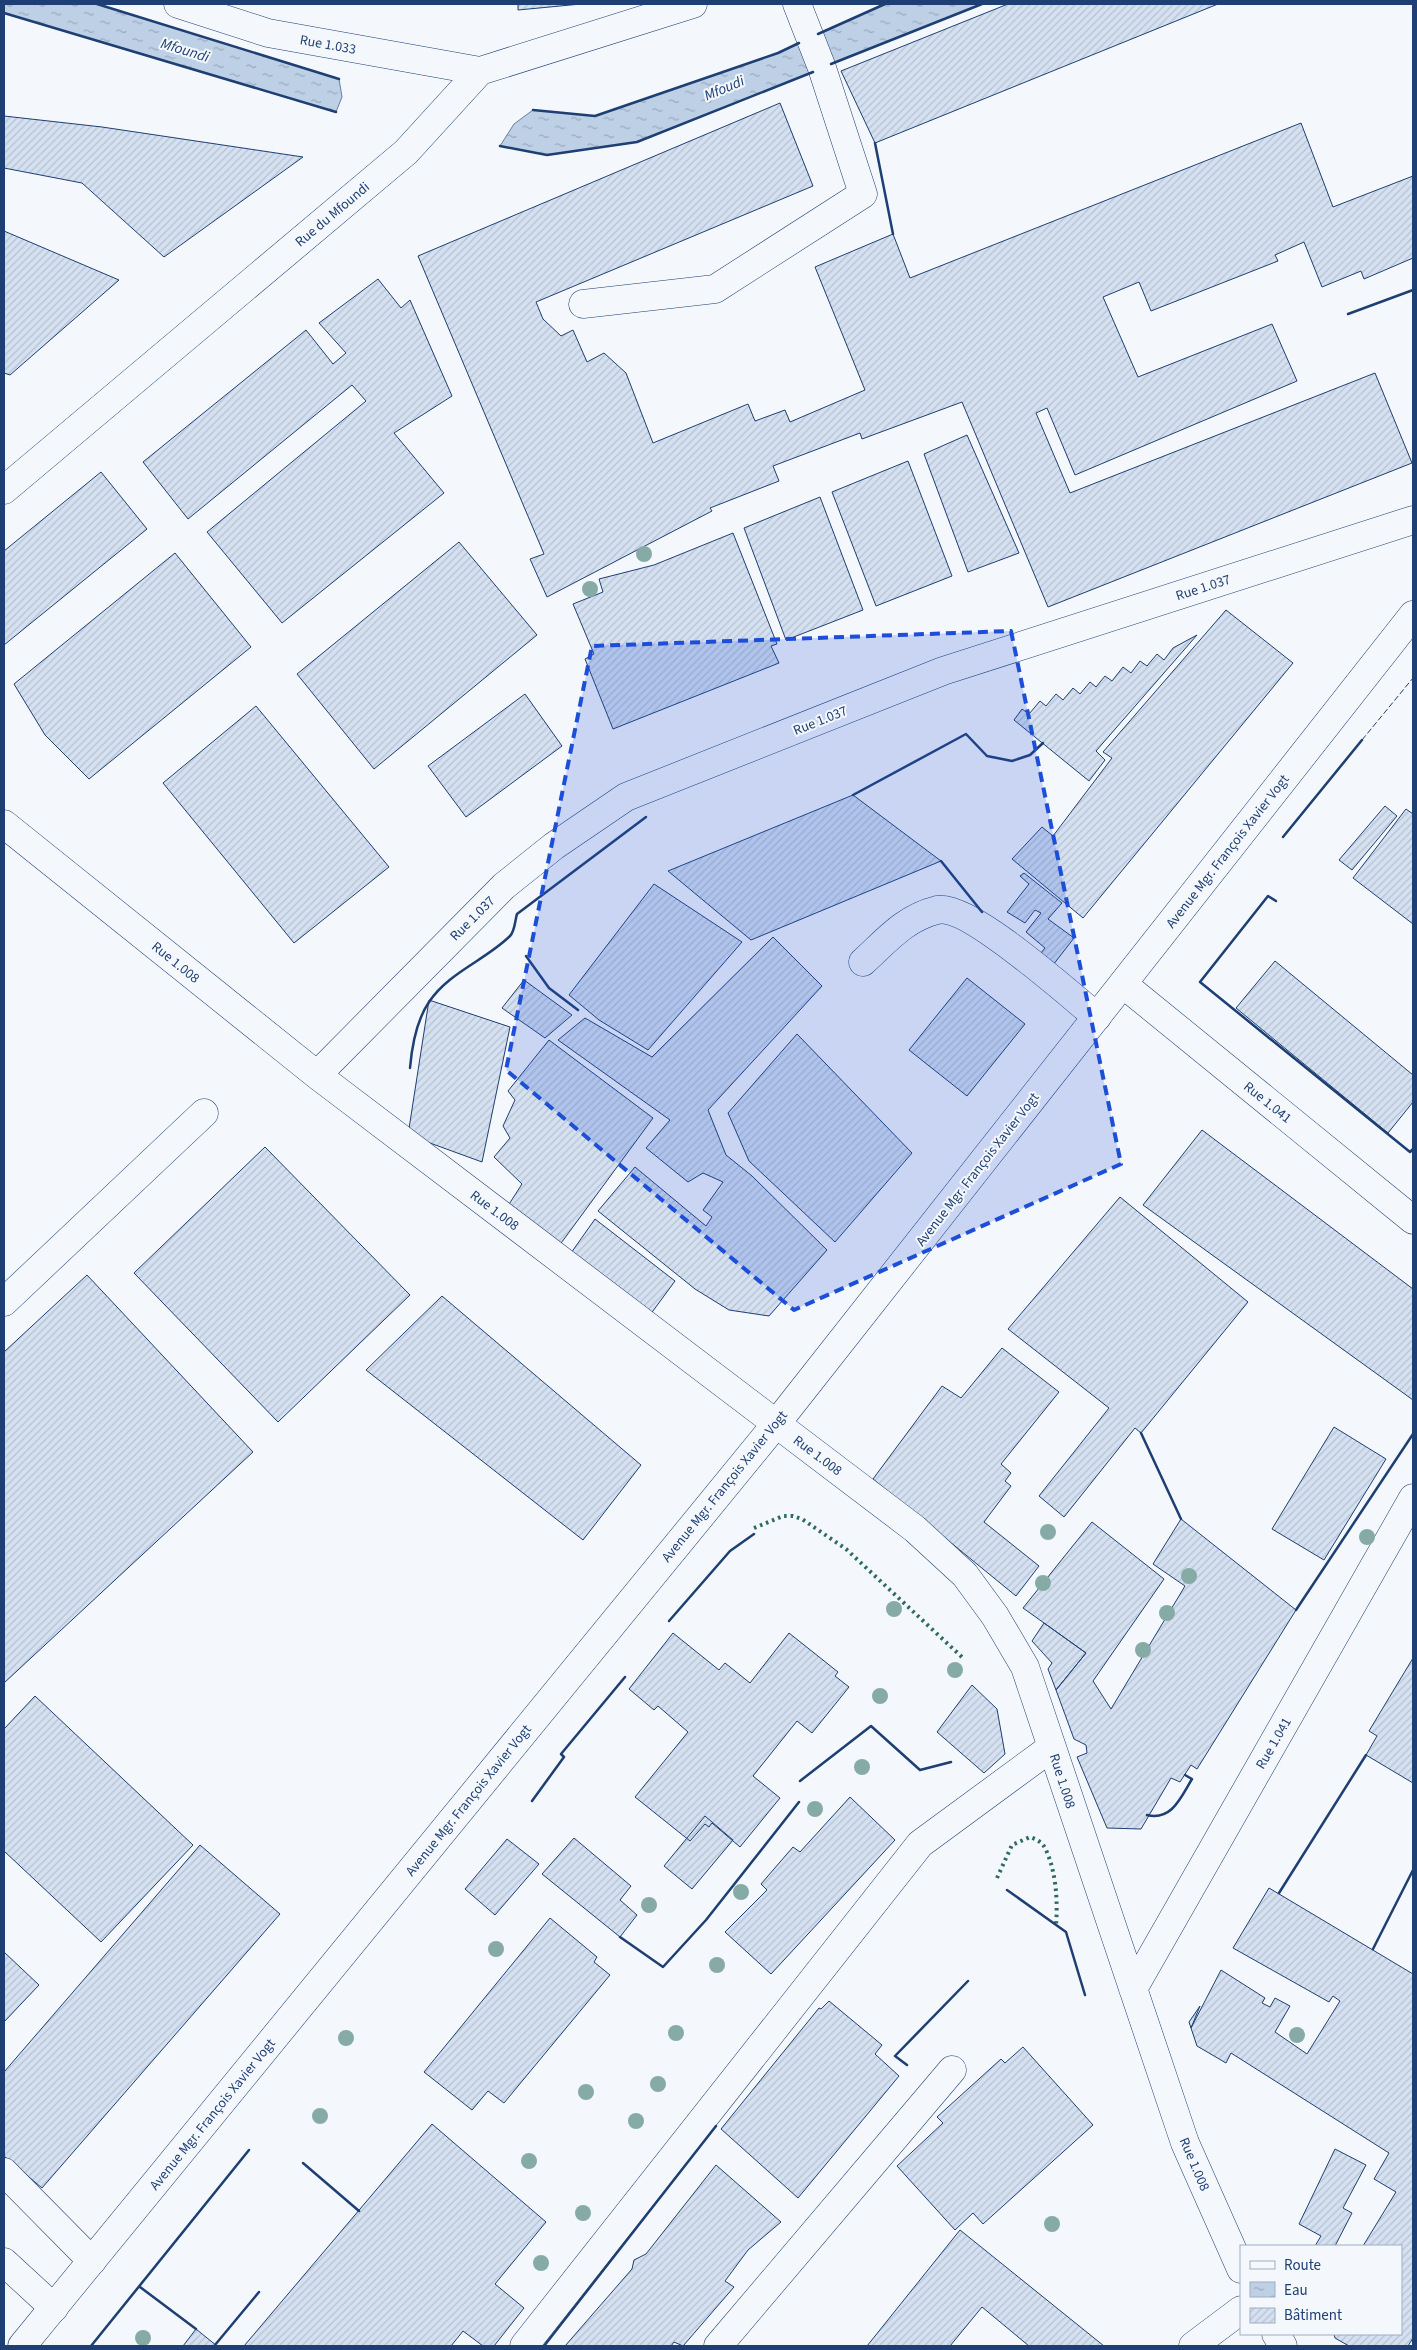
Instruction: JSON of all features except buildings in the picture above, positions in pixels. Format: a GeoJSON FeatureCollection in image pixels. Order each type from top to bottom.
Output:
{"type":"FeatureCollection","features":[{"type":"Feature","properties":{"kind":"street","name":"Rue 1.033"},"geometry":{"type":"LineString","coordinates":[[178,4],[268,33],[480,71]]}},
{"type":"Feature","properties":{"kind":"street"},"geometry":{"type":"LineString","coordinates":[[480,71],[693,4]]}},
{"type":"Feature","properties":{"kind":"street"},"geometry":{"type":"LineString","coordinates":[[583,304],[715,289],[862,194],[822,68],[797,4]]}},
{"type":"Feature","properties":{"kind":"street","name":"Rue du Mfoundi"},"geometry":{"type":"LineString","coordinates":[[4,490],[406,152],[480,71]]}},
{"type":"Feature","properties":{"kind":"street","name":"Rue 1.037"},"geometry":{"type":"LineString","coordinates":[[317,1075],[504,886],[554,846],[626,797],[943,670],[1413,520]]}},
{"type":"Feature","properties":{"kind":"street","name":"Avenue Mgr. François Xavier Vogt"},"geometry":{"type":"LineString","coordinates":[[22,2346],[776,1424],[1413,615]]}},
{"type":"Feature","properties":{"kind":"street","name":"Rue 1.008"},"geometry":{"type":"LineString","coordinates":[[4,824],[317,1075],[915,1529],[965,1575],[995,1616],[1025,1667],[1185,2142],[1240,2267]]}},
{"type":"Feature","properties":{"kind":"street"},"geometry":{"type":"LineString","coordinates":[[863,962],[907,921],[939,909],[952,911],[990,931],[1097,1016]]}},
{"type":"Feature","properties":{"kind":"street","name":"Rue 1.041"},"geometry":{"type":"LineString","coordinates":[[1123,984],[1413,1220]]}},
{"type":"Feature","properties":{"kind":"street"},"geometry":{"type":"LineString","coordinates":[[4,1302],[204,1112]]}},
{"type":"Feature","properties":{"kind":"street","name":"Rue 1.041"},"geometry":{"type":"LineString","coordinates":[[1133,1989],[1413,1498]]}},
{"type":"Feature","properties":{"kind":"street"},"geometry":{"type":"LineString","coordinates":[[524,2346],[920,1844],[1052,1747]]}},
{"type":"Feature","properties":{"kind":"street"},"geometry":{"type":"LineString","coordinates":[[718,2346],[952,2070]]}},
{"type":"Feature","properties":{"kind":"street"},"geometry":{"type":"LineString","coordinates":[[4,2172],[92,2261]]}},
{"type":"Feature","properties":{"kind":"street"},"geometry":{"type":"LineString","coordinates":[[4,2262],[54,2308]]}},
{"type":"Feature","properties":{"kind":"street"},"geometry":{"type":"LineString","coordinates":[[1193,2346],[1240,2311]]}},
{"type":"Feature","properties":{"kind":"street"},"geometry":{"type":"LineString","coordinates":[[1277,2335],[1283,2346]]}},
{"type":"Feature","properties":{"kind":"highlighted area"},"geometry":{"type":"Polygon","coordinates":[[[1011,631],[1121,1164],[794,1310],[506,1070],[592,646],[1011,631]]]}},
{"type":"Feature","properties":{"kind":"water","name":"Mfoundi"},"geometry":{"type":"Polygon","coordinates":[[[4,4],[97,4],[339,79],[342,97],[336,112],[4,13],[4,4]]]}},
{"type":"Feature","properties":{"kind":"water","name":"Mfoudi"},"geometry":{"type":"Polygon","coordinates":[[[885,4],[982,4],[637,142],[547,155],[500,146],[514,124],[533,110],[595,116],[778,53],[885,4]]]}},
{"type":"Feature","properties":{"kind":"hedge"},"geometry":{"type":"LineString","coordinates":[[754,1528],[783,1516],[793,1516],[802,1519],[846,1549],[963,1658]]}},
{"type":"Feature","properties":{"kind":"hedge"},"geometry":{"type":"LineString","coordinates":[[997,1878],[1012,1845],[1030,1837],[1041,1842],[1049,1857],[1054,1876],[1057,1906],[1056,1925]]}},
{"type":"Feature","properties":{"kind":"fence"},"geometry":{"type":"LineString","coordinates":[[1362,740],[1413,678]]}},
{"type":"Feature","properties":{"kind":"wall"},"geometry":{"type":"LineString","coordinates":[[97,4],[339,79]]}},
{"type":"Feature","properties":{"kind":"wall"},"geometry":{"type":"LineString","coordinates":[[818,34],[885,4]]}},
{"type":"Feature","properties":{"kind":"wall"},"geometry":{"type":"LineString","coordinates":[[831,64],[982,4]]}},
{"type":"Feature","properties":{"kind":"wall"},"geometry":{"type":"LineString","coordinates":[[4,13],[336,112]]}},
{"type":"Feature","properties":{"kind":"wall"},"geometry":{"type":"LineString","coordinates":[[533,110],[595,116],[778,53],[799,43]]}},
{"type":"Feature","properties":{"kind":"wall"},"geometry":{"type":"LineString","coordinates":[[500,146],[547,155],[637,142],[813,72]]}},
{"type":"Feature","properties":{"kind":"wall"},"geometry":{"type":"LineString","coordinates":[[875,143],[893,234]]}},
{"type":"Feature","properties":{"kind":"wall"},"geometry":{"type":"LineString","coordinates":[[1348,314],[1413,290]]}},
{"type":"Feature","properties":{"kind":"wall"},"geometry":{"type":"LineString","coordinates":[[853,795],[966,734],[987,756],[1012,761],[1030,755],[1043,743]]}},
{"type":"Feature","properties":{"kind":"wall"},"geometry":{"type":"LineString","coordinates":[[1283,837],[1362,740]]}},
{"type":"Feature","properties":{"kind":"wall"},"geometry":{"type":"LineString","coordinates":[[410,1068],[413,1042],[418,1025],[429,1002],[437,992],[457,974],[510,936],[517,914],[646,817]]}},
{"type":"Feature","properties":{"kind":"wall"},"geometry":{"type":"LineString","coordinates":[[941,861],[982,912]]}},
{"type":"Feature","properties":{"kind":"wall"},"geometry":{"type":"LineString","coordinates":[[1276,901],[1268,896],[1200,982],[1410,1152],[1413,1149]]}},
{"type":"Feature","properties":{"kind":"wall"},"geometry":{"type":"LineString","coordinates":[[526,956],[549,988],[578,1010]]}},
{"type":"Feature","properties":{"kind":"wall"},"geometry":{"type":"LineString","coordinates":[[1141,1433],[1181,1519]]}},
{"type":"Feature","properties":{"kind":"wall"},"geometry":{"type":"LineString","coordinates":[[1296,1610],[1413,1434]]}},
{"type":"Feature","properties":{"kind":"wall"},"geometry":{"type":"LineString","coordinates":[[669,1621],[730,1551],[754,1534]]}},
{"type":"Feature","properties":{"kind":"wall"},"geometry":{"type":"LineString","coordinates":[[532,1801],[564,1757],[561,1754],[625,1677]]}},
{"type":"Feature","properties":{"kind":"wall"},"geometry":{"type":"LineString","coordinates":[[800,1781],[871,1726],[920,1770],[951,1762]]}},
{"type":"Feature","properties":{"kind":"wall"},"geometry":{"type":"LineString","coordinates":[[1279,1893],[1366,1755]]}},
{"type":"Feature","properties":{"kind":"wall"},"geometry":{"type":"LineString","coordinates":[[1147,1815],[1156,1816],[1163,1814],[1175,1806],[1192,1779],[1185,1775]]}},
{"type":"Feature","properties":{"kind":"wall"},"geometry":{"type":"LineString","coordinates":[[620,1937],[663,1967],[706,1920],[799,1802]]}},
{"type":"Feature","properties":{"kind":"wall"},"geometry":{"type":"LineString","coordinates":[[1373,1949],[1413,1870]]}},
{"type":"Feature","properties":{"kind":"wall"},"geometry":{"type":"LineString","coordinates":[[1007,1890],[1066,1932],[1085,1995]]}},
{"type":"Feature","properties":{"kind":"wall"},"geometry":{"type":"LineString","coordinates":[[907,2065],[895,2056],[968,1981]]}},
{"type":"Feature","properties":{"kind":"wall"},"geometry":{"type":"LineString","coordinates":[[544,2346],[716,2126]]}},
{"type":"Feature","properties":{"kind":"wall"},"geometry":{"type":"LineString","coordinates":[[91,2346],[249,2150]]}},
{"type":"Feature","properties":{"kind":"wall"},"geometry":{"type":"LineString","coordinates":[[303,2163],[359,2211]]}},
{"type":"Feature","properties":{"kind":"wall"},"geometry":{"type":"LineString","coordinates":[[140,2287],[196,2329]]}},
{"type":"Feature","properties":{"kind":"wall"},"geometry":{"type":"LineString","coordinates":[[215,2345],[259,2292]]}}]}
